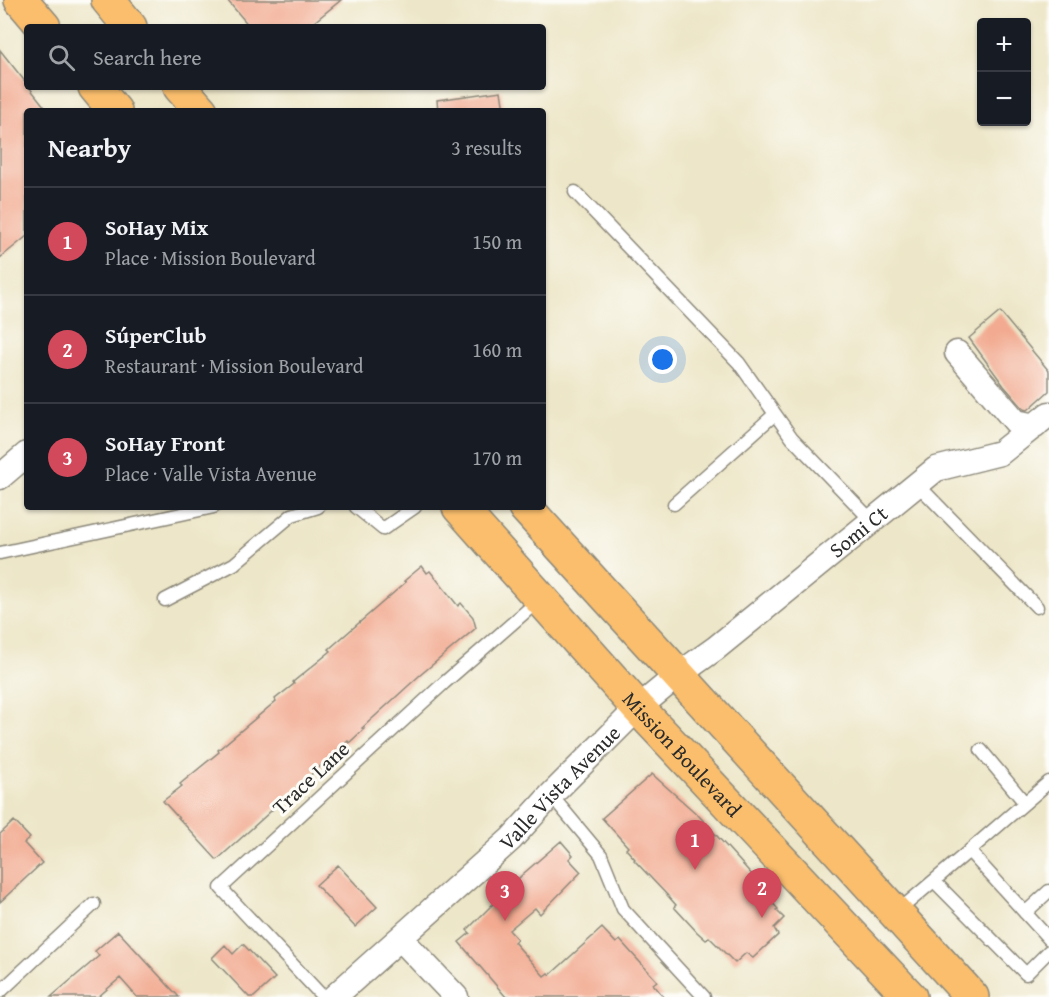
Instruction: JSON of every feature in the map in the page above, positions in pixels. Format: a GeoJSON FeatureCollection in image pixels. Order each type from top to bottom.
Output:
{"type":"FeatureCollection","features":[{"type":"Feature","properties":{"kind":"main road"},"geometry":{"type":"LineString","coordinates":[[21,0],[41,24]]}},
{"type":"Feature","properties":{"kind":"main road"},"geometry":{"type":"LineString","coordinates":[[98,90],[112,108]]}},
{"type":"Feature","properties":{"kind":"main road"},"geometry":{"type":"LineString","coordinates":[[183,90],[198,108]]}},
{"type":"Feature","properties":{"kind":"main road","name":"Mission Boulevard"},"geometry":{"type":"LineString","coordinates":[[462,510],[638,708],[910,997]]}},
{"type":"Feature","properties":{"kind":"main road"},"geometry":{"type":"LineString","coordinates":[[528,510],[972,997]]}},
{"type":"Feature","properties":{"kind":"street"},"geometry":{"type":"LineString","coordinates":[[957,353],[1016,422],[1044,423]]}},
{"type":"Feature","properties":{"kind":"street","name":"Somi Ct"},"geometry":{"type":"LineString","coordinates":[[678,675],[716,648],[936,469],[1000,453],[1044,423]]}},
{"type":"Feature","properties":{"kind":"street"},"geometry":{"type":"LineString","coordinates":[[0,477],[24,457]]}},
{"type":"Feature","properties":{"kind":"street","name":"Valle Vista Avenue"},"geometry":{"type":"LineString","coordinates":[[334,997],[511,839],[551,795],[638,708],[678,675]]}},
{"type":"Feature","properties":{"kind":"street"},"geometry":{"type":"LineString","coordinates":[[401,939],[456,997]]}},
{"type":"Feature","properties":{"kind":"lane"},"geometry":{"type":"LineString","coordinates":[[575,192],[739,363],[792,438],[872,521]]}},
{"type":"Feature","properties":{"kind":"lane"},"geometry":{"type":"LineString","coordinates":[[674,504],[775,414]]}},
{"type":"Feature","properties":{"kind":"lane"},"geometry":{"type":"LineString","coordinates":[[917,484],[1037,607]]}},
{"type":"Feature","properties":{"kind":"lane"},"geometry":{"type":"LineString","coordinates":[[0,553],[200,510]]}},
{"type":"Feature","properties":{"kind":"lane"},"geometry":{"type":"LineString","coordinates":[[165,600],[234,564],[292,514],[307,510]]}},
{"type":"Feature","properties":{"kind":"lane"},"geometry":{"type":"LineString","coordinates":[[360,510],[382,529],[410,510]]}},
{"type":"Feature","properties":{"kind":"lane","name":"Trace Lane"},"geometry":{"type":"LineString","coordinates":[[323,997],[221,888],[444,683],[540,599]]}},
{"type":"Feature","properties":{"kind":"lane"},"geometry":{"type":"LineString","coordinates":[[981,750],[1025,803]]}},
{"type":"Feature","properties":{"kind":"lane"},"geometry":{"type":"LineString","coordinates":[[896,913],[1049,782]]}},
{"type":"Feature","properties":{"kind":"lane"},"geometry":{"type":"LineString","coordinates":[[551,795],[601,855],[623,909],[704,997]]}},
{"type":"Feature","properties":{"kind":"lane"},"geometry":{"type":"LineString","coordinates":[[969,851],[1049,939]]}},
{"type":"Feature","properties":{"kind":"lane"},"geometry":{"type":"LineString","coordinates":[[934,881],[1026,974],[1049,951]]}},
{"type":"Feature","properties":{"kind":"lane"},"geometry":{"type":"LineString","coordinates":[[1025,914],[1049,891]]}},
{"type":"Feature","properties":{"kind":"lane"},"geometry":{"type":"LineString","coordinates":[[0,992],[94,904]]}},
{"type":"Feature","properties":{"kind":"building"},"geometry":{"type":"Polygon","coordinates":[[[227,0],[341,0],[312,24],[247,24],[227,0]]]}},
{"type":"Feature","properties":{"kind":"building"},"geometry":{"type":"Polygon","coordinates":[[[0,50],[24,80],[24,90],[31,90],[46,108],[24,108],[24,238],[0,258],[0,50]]]}},
{"type":"Feature","properties":{"kind":"building"},"geometry":{"type":"Polygon","coordinates":[[[501,91],[504,108],[438,108],[437,100],[501,91]]]}},
{"type":"Feature","properties":{"kind":"building"},"geometry":{"type":"Polygon","coordinates":[[[1000,312],[1049,371],[1049,391],[1028,410],[1024,409],[1004,386],[969,338],[1000,312]]]}},
{"type":"Feature","properties":{"kind":"building"},"geometry":{"type":"Polygon","coordinates":[[[422,566],[427,573],[430,571],[458,606],[461,603],[473,617],[476,628],[419,676],[362,728],[364,729],[349,743],[348,741],[217,860],[163,801],[276,701],[275,699],[294,684],[293,682],[331,651],[329,649],[422,566]]]}},
{"type":"Feature","properties":{"kind":"building"},"geometry":{"type":"Polygon","coordinates":[[[652,774],[699,816],[755,878],[784,918],[774,928],[778,935],[753,958],[746,953],[735,963],[709,937],[706,940],[697,932],[674,907],[676,905],[634,860],[626,849],[628,847],[602,818],[652,774]]]}},
{"type":"Feature","properties":{"kind":"building"},"geometry":{"type":"Polygon","coordinates":[[[14,821],[30,838],[24,843],[42,863],[0,902],[0,834],[14,821]]]}},
{"type":"Feature","properties":{"kind":"building"},"geometry":{"type":"Polygon","coordinates":[[[561,841],[573,855],[569,859],[581,872],[540,914],[535,908],[509,930],[517,939],[514,942],[544,976],[548,973],[550,975],[602,928],[616,943],[620,940],[657,981],[653,984],[664,997],[506,997],[459,942],[470,933],[467,930],[524,873],[561,841]]]}},
{"type":"Feature","properties":{"kind":"building"},"geometry":{"type":"Polygon","coordinates":[[[338,865],[377,907],[355,927],[316,885],[338,865]]]}},
{"type":"Feature","properties":{"kind":"building"},"geometry":{"type":"Polygon","coordinates":[[[118,931],[179,997],[137,997],[120,978],[98,997],[51,997],[99,956],[95,951],[118,931]]]}},
{"type":"Feature","properties":{"kind":"building"},"geometry":{"type":"Polygon","coordinates":[[[243,944],[275,978],[254,997],[249,997],[212,958],[225,945],[233,954],[243,944]]]}},
{"type":"Feature","properties":{"kind":"place","name":"SoHay Mix"},"geometry":{"type":"Point","coordinates":[695,870]}},
{"type":"Feature","properties":{"kind":"place","name":"SúperClub"},"geometry":{"type":"Point","coordinates":[762,918]}},
{"type":"Feature","properties":{"kind":"place","name":"SoHay Front"},"geometry":{"type":"Point","coordinates":[505,921]}}]}
